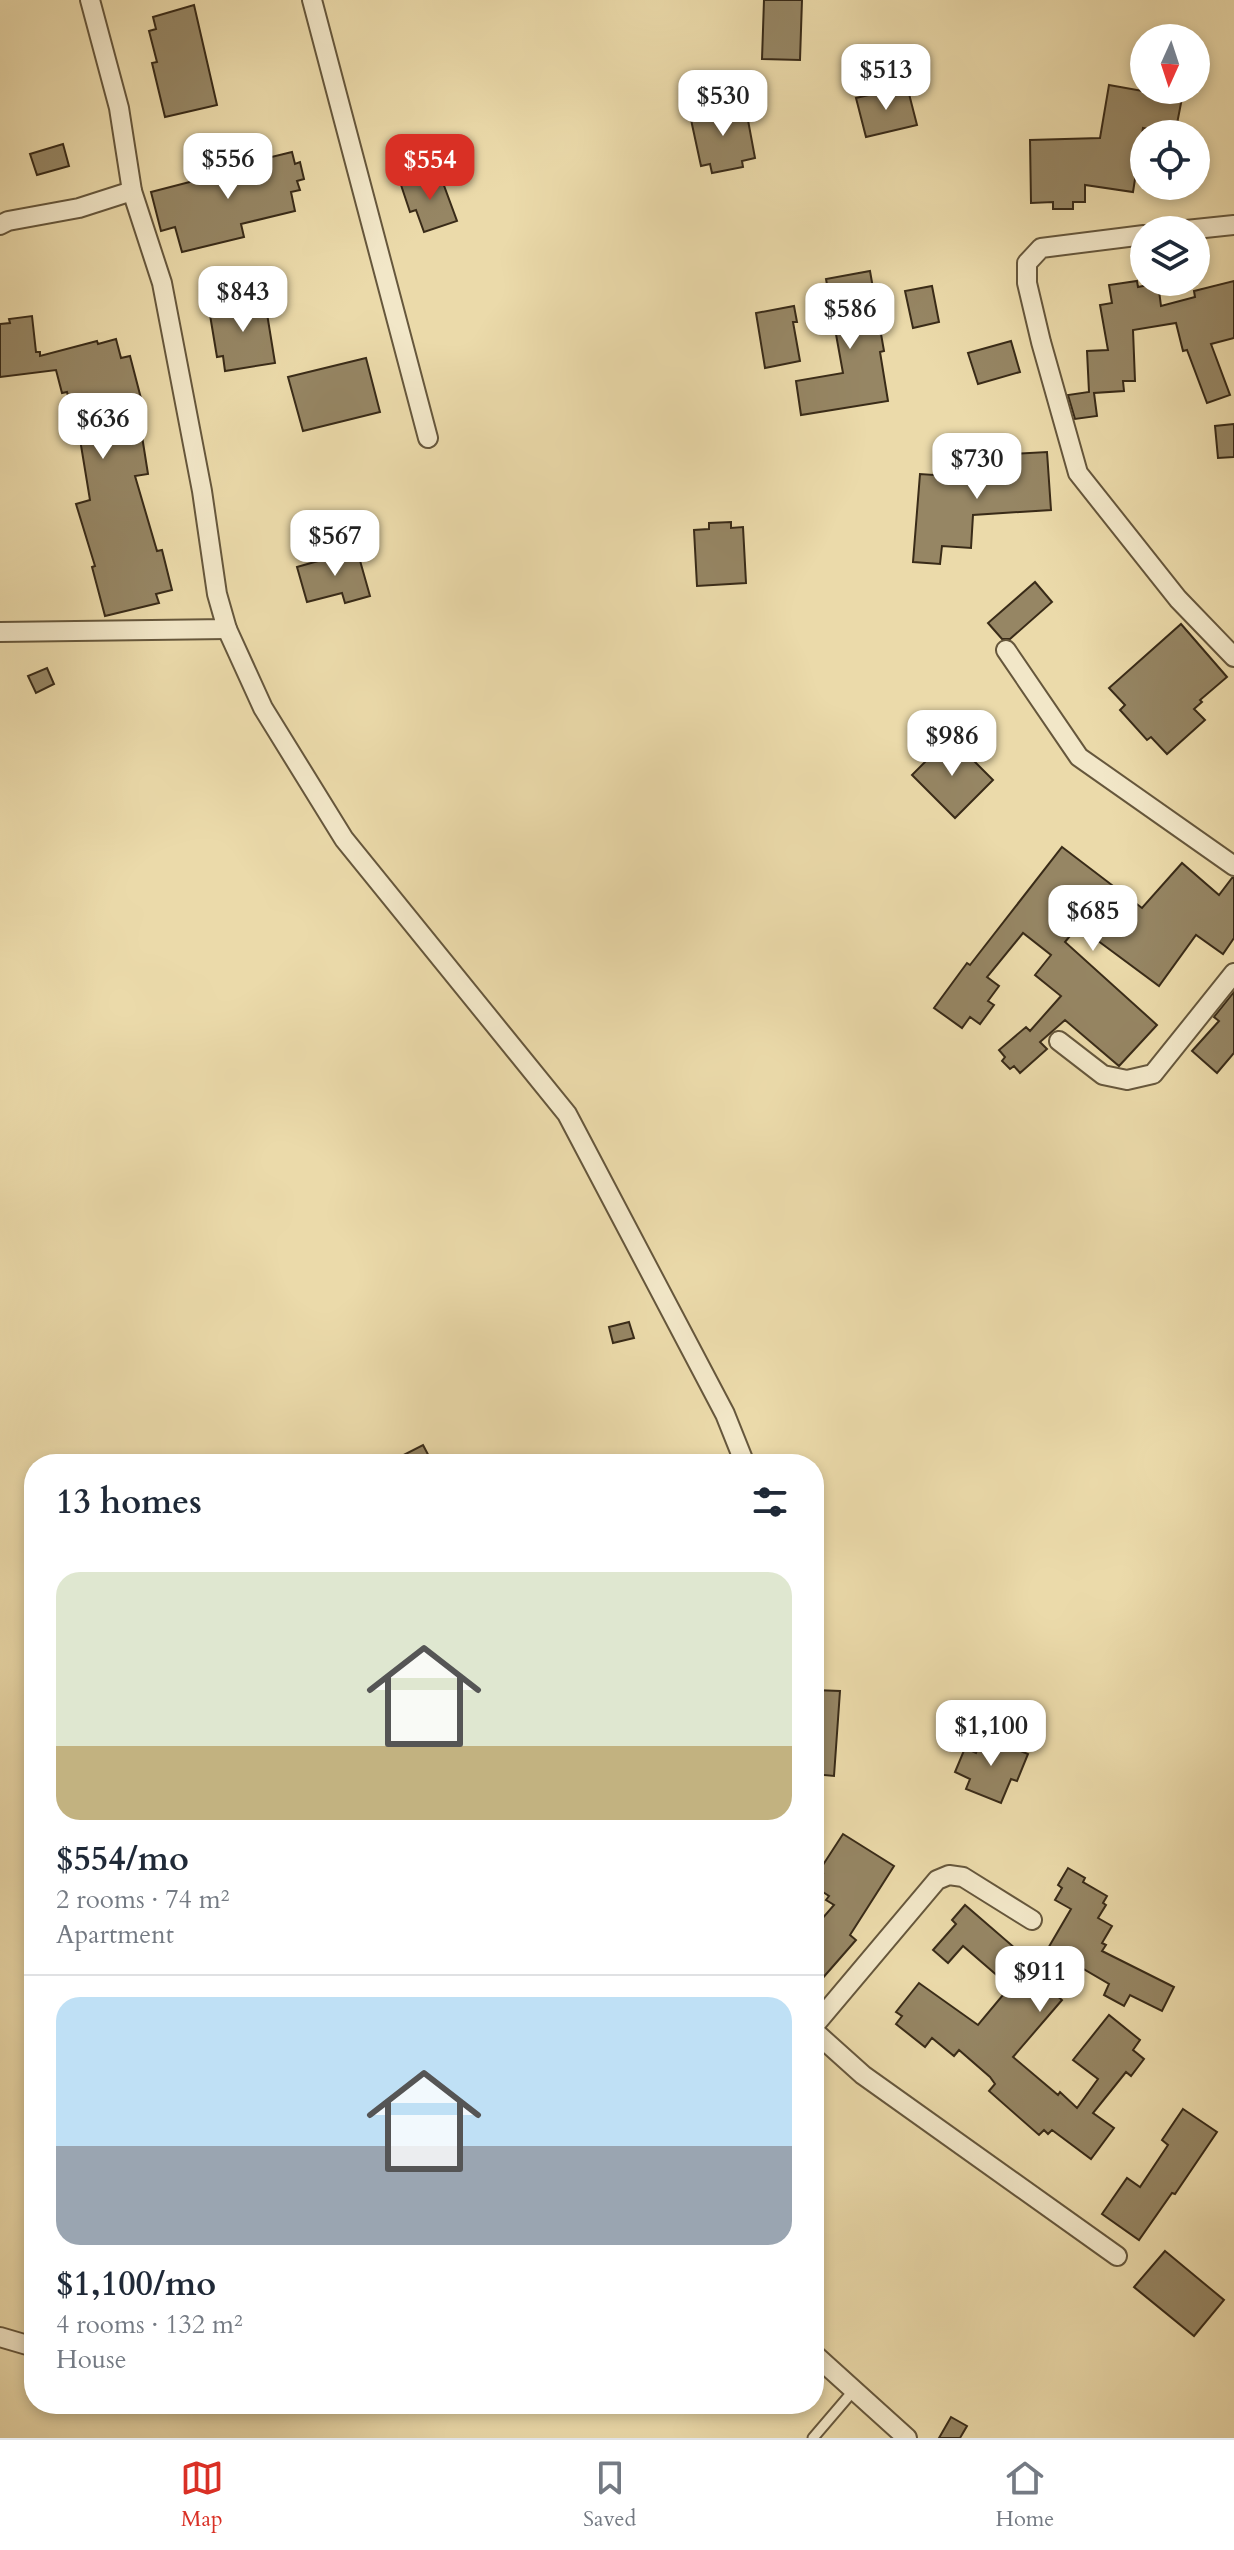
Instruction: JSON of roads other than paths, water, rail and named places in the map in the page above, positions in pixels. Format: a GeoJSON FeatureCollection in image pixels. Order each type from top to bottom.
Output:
{"type":"FeatureCollection","features":[{"type":"Feature","properties":{"kind":"street"},"geometry":{"type":"LineString","coordinates":[[90,0],[119,108],[132,191],[162,283],[202,491],[217,594],[227,629],[263,708],[344,839],[567,1114],[725,1414],[741,1454]]}},
{"type":"Feature","properties":{"kind":"street"},"geometry":{"type":"LineString","coordinates":[[312,0],[428,438]]}},
{"type":"Feature","properties":{"kind":"street"},"geometry":{"type":"LineString","coordinates":[[0,225],[79,208],[132,191]]}},
{"type":"Feature","properties":{"kind":"street"},"geometry":{"type":"LineString","coordinates":[[1210,228],[1234,225]]}},
{"type":"Feature","properties":{"kind":"street"},"geometry":{"type":"LineString","coordinates":[[1130,237],[1041,248],[1027,263],[1027,283],[1041,342],[1078,473],[1178,599],[1234,657]]}},
{"type":"Feature","properties":{"kind":"street"},"geometry":{"type":"LineString","coordinates":[[0,632],[227,629]]}},
{"type":"Feature","properties":{"kind":"street"},"geometry":{"type":"LineString","coordinates":[[1006,650],[1079,757],[1234,866]]}},
{"type":"Feature","properties":{"kind":"street"},"geometry":{"type":"LineString","coordinates":[[1059,1041],[1103,1075],[1127,1080],[1153,1074],[1234,973]]}},
{"type":"Feature","properties":{"kind":"street"},"geometry":{"type":"LineString","coordinates":[[824,2016],[937,1880],[949,1875],[963,1877],[1032,1920]]}},
{"type":"Feature","properties":{"kind":"street"},"geometry":{"type":"LineString","coordinates":[[824,2038],[863,2075],[1117,2256]]}},
{"type":"Feature","properties":{"kind":"street"},"geometry":{"type":"LineString","coordinates":[[0,2337],[24,2344]]}},
{"type":"Feature","properties":{"kind":"street"},"geometry":{"type":"LineString","coordinates":[[824,2363],[907,2438]]}},
{"type":"Feature","properties":{"kind":"lane"},"geometry":{"type":"LineString","coordinates":[[813,2438],[854,2390]]}}]}
